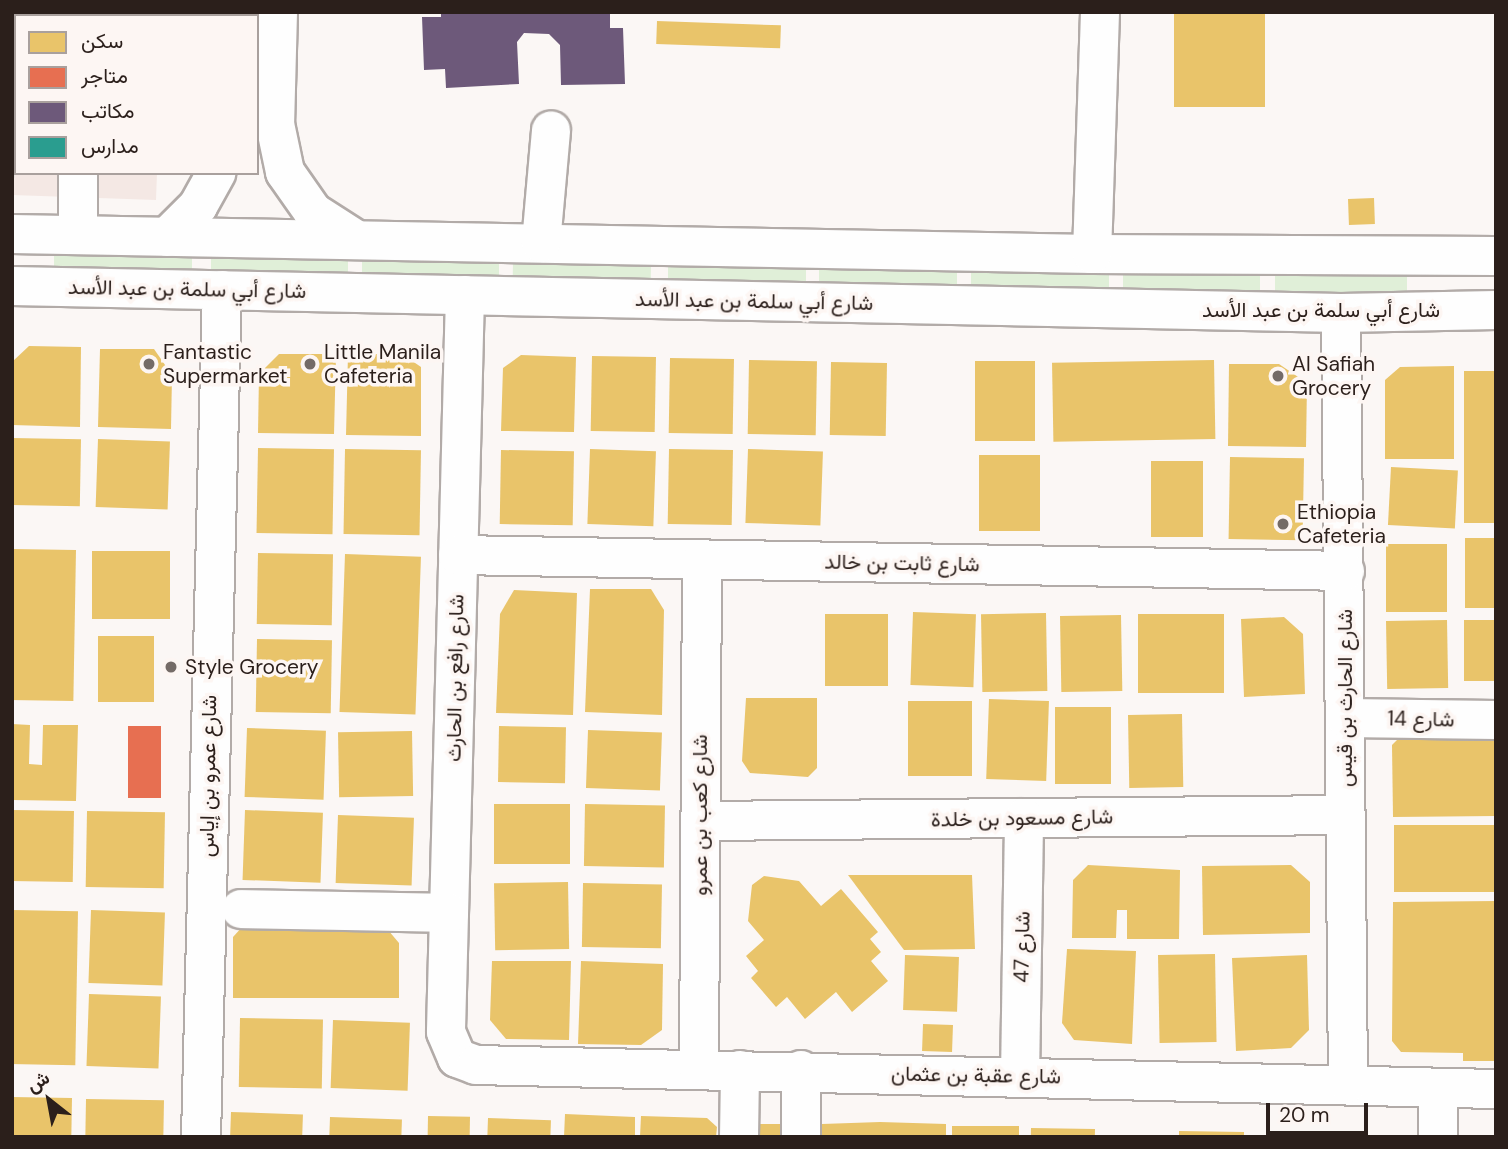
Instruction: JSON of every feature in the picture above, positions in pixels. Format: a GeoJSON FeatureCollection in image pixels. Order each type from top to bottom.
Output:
{"type":"FeatureCollection","features":[{"type":"Feature","properties":{"kind":"street"},"geometry":{"type":"LineString","coordinates":[[278,12],[275,124],[285,172],[313,212],[355,239]]}},
{"type":"Feature","properties":{"kind":"street"},"geometry":{"type":"LineString","coordinates":[[1093,254],[1100,12]]}},
{"type":"Feature","properties":{"kind":"street"},"geometry":{"type":"LineString","coordinates":[[541,243],[551,130]]}},
{"type":"Feature","properties":{"kind":"street"},"geometry":{"type":"LineString","coordinates":[[78,175],[78,235]]}},
{"type":"Feature","properties":{"kind":"street"},"geometry":{"type":"LineString","coordinates":[[167,237],[198,206],[215,175]]}},
{"type":"Feature","properties":{"kind":"street"},"geometry":{"type":"LineString","coordinates":[[12,233],[1093,254],[1496,256]]}},
{"type":"Feature","properties":{"kind":"street","name":"شارع أبي سلمة بن عبد الأسد"},"geometry":{"type":"LineString","coordinates":[[12,286],[1342,313],[1496,310]]}},
{"type":"Feature","properties":{"kind":"street","name":"شارع عمرو بن إياس"},"geometry":{"type":"LineString","coordinates":[[201,1137],[222,290]]}},
{"type":"Feature","properties":{"kind":"street","name":"شارع رافع بن الحارث"},"geometry":{"type":"LineString","coordinates":[[457,1058],[446,1032],[465,295]]}},
{"type":"Feature","properties":{"kind":"street","name":"شارع الحارث بن قيس"},"geometry":{"type":"LineString","coordinates":[[1342,313],[1348,1083]]}},
{"type":"Feature","properties":{"kind":"street","name":"شارع ثابت بن خالد"},"geometry":{"type":"LineString","coordinates":[[458,555],[1345,571]]}},
{"type":"Feature","properties":{"kind":"street","name":"شارع كعب بن عمرو"},"geometry":{"type":"LineString","coordinates":[[699,1069],[702,560]]}},
{"type":"Feature","properties":{"kind":"street","name":"شارع 14"},"geometry":{"type":"LineString","coordinates":[[1346,718],[1496,720]]}},
{"type":"Feature","properties":{"kind":"street","name":"شارع مسعود بن خلدة"},"geometry":{"type":"LineString","coordinates":[[700,821],[1344,815]]}},
{"type":"Feature","properties":{"kind":"street","name":"شارع 47"},"geometry":{"type":"LineString","coordinates":[[1020,1077],[1024,818]]}},
{"type":"Feature","properties":{"kind":"street"},"geometry":{"type":"LineString","coordinates":[[241,909],[449,913]]}},
{"type":"Feature","properties":{"kind":"street","name":"شارع عقبة بن عثمان"},"geometry":{"type":"LineString","coordinates":[[457,1058],[476,1066],[801,1070],[1348,1083],[1438,1090],[1496,1089]]}},
{"type":"Feature","properties":{"kind":"street"},"geometry":{"type":"LineString","coordinates":[[739,1137],[740,1070]]}},
{"type":"Feature","properties":{"kind":"street"},"geometry":{"type":"LineString","coordinates":[[801,1070],[801,1137]]}},
{"type":"Feature","properties":{"kind":"street"},"geometry":{"type":"LineString","coordinates":[[1438,1090],[1438,1137]]}},
{"type":"Feature","properties":{"kind":"shaded area"},"geometry":{"type":"Polygon","coordinates":[[[12,12],[163,12],[14,14],[14,175],[157,175],[156,200],[12,195],[12,12]]]}},
{"type":"Feature","properties":{"kind":"green space"},"geometry":{"type":"Polygon","coordinates":[[[54,253],[192,253],[192,271],[54,271],[54,253]]]}},
{"type":"Feature","properties":{"kind":"green space"},"geometry":{"type":"Polygon","coordinates":[[[211,257],[348,257],[348,274],[211,274],[211,257]]]}},
{"type":"Feature","properties":{"kind":"green space"},"geometry":{"type":"Polygon","coordinates":[[[362,260],[499,260],[499,277],[362,277],[362,260]]]}},
{"type":"Feature","properties":{"kind":"green space"},"geometry":{"type":"Polygon","coordinates":[[[513,262],[651,264],[651,282],[513,280],[513,262]]]}},
{"type":"Feature","properties":{"kind":"green space"},"geometry":{"type":"Polygon","coordinates":[[[668,266],[806,266],[806,283],[668,283],[668,266]]]}},
{"type":"Feature","properties":{"kind":"green space"},"geometry":{"type":"Polygon","coordinates":[[[819,269],[957,269],[957,286],[819,286],[819,269]]]}},
{"type":"Feature","properties":{"kind":"green space"},"geometry":{"type":"Polygon","coordinates":[[[971,273],[1109,273],[1109,290],[971,290],[971,273]]]}},
{"type":"Feature","properties":{"kind":"green space"},"geometry":{"type":"Polygon","coordinates":[[[1123,274],[1260,274],[1260,292],[1123,292],[1123,274]]]}},
{"type":"Feature","properties":{"kind":"green space"},"geometry":{"type":"Polygon","coordinates":[[[1275,276],[1407,276],[1407,294],[1275,294],[1275,276]]]}},
{"type":"Feature","properties":{"kind":"building: سكن"},"geometry":{"type":"Polygon","coordinates":[[[1174,12],[1265,12],[1265,107],[1174,107],[1174,12]]]}},
{"type":"Feature","properties":{"kind":"building: سكن"},"geometry":{"type":"Polygon","coordinates":[[[657,21],[781,25],[780,48],[656,44],[657,21]]]}},
{"type":"Feature","properties":{"kind":"building: سكن"},"geometry":{"type":"Polygon","coordinates":[[[1374,198],[1375,224],[1349,225],[1348,199],[1374,198]]]}},
{"type":"Feature","properties":{"kind":"building: سكن"},"geometry":{"type":"Polygon","coordinates":[[[29,346],[81,347],[80,427],[12,425],[12,362],[29,346]]]}},
{"type":"Feature","properties":{"kind":"building: سكن"},"geometry":{"type":"Polygon","coordinates":[[[100,349],[154,349],[172,375],[171,429],[98,427],[100,349]]]}},
{"type":"Feature","properties":{"kind":"building: سكن"},"geometry":{"type":"Polygon","coordinates":[[[279,354],[336,354],[334,434],[258,433],[259,374],[279,354]]]}},
{"type":"Feature","properties":{"kind":"building: سكن"},"geometry":{"type":"Polygon","coordinates":[[[348,354],[402,354],[421,367],[421,436],[346,435],[348,354]]]}},
{"type":"Feature","properties":{"kind":"building: سكن"},"geometry":{"type":"Polygon","coordinates":[[[521,355],[576,357],[574,432],[501,431],[503,368],[521,355]]]}},
{"type":"Feature","properties":{"kind":"building: سكن"},"geometry":{"type":"Polygon","coordinates":[[[592,356],[656,357],[655,432],[591,431],[592,356]]]}},
{"type":"Feature","properties":{"kind":"building: سكن"},"geometry":{"type":"Polygon","coordinates":[[[670,358],[734,359],[733,434],[669,433],[670,358]]]}},
{"type":"Feature","properties":{"kind":"building: سكن"},"geometry":{"type":"Polygon","coordinates":[[[749,360],[817,361],[816,435],[748,434],[749,360]]]}},
{"type":"Feature","properties":{"kind":"building: سكن"},"geometry":{"type":"Polygon","coordinates":[[[1214,360],[1215,439],[1053,442],[1052,363],[1214,360]]]}},
{"type":"Feature","properties":{"kind":"building: سكن"},"geometry":{"type":"Polygon","coordinates":[[[975,361],[1035,361],[1035,441],[975,441],[975,361]]]}},
{"type":"Feature","properties":{"kind":"building: سكن"},"geometry":{"type":"Polygon","coordinates":[[[831,362],[887,363],[886,436],[830,435],[831,362]]]}},
{"type":"Feature","properties":{"kind":"building: سكن"},"geometry":{"type":"Polygon","coordinates":[[[1229,364],[1279,364],[1307,383],[1306,447],[1228,446],[1229,364]]]}},
{"type":"Feature","properties":{"kind":"building: سكن"},"geometry":{"type":"Polygon","coordinates":[[[1454,366],[1454,459],[1385,459],[1385,380],[1400,367],[1454,366]]]}},
{"type":"Feature","properties":{"kind":"building: سكن"},"geometry":{"type":"Polygon","coordinates":[[[1464,371],[1496,371],[1496,523],[1464,523],[1464,371]]]}},
{"type":"Feature","properties":{"kind":"building: سكن"},"geometry":{"type":"Polygon","coordinates":[[[12,438],[81,439],[80,506],[12,505],[12,438]]]}},
{"type":"Feature","properties":{"kind":"building: سكن"},"geometry":{"type":"Polygon","coordinates":[[[98,439],[170,442],[168,509],[96,507],[98,439]]]}},
{"type":"Feature","properties":{"kind":"building: سكن"},"geometry":{"type":"Polygon","coordinates":[[[258,448],[334,449],[333,534],[257,533],[258,448]]]}},
{"type":"Feature","properties":{"kind":"building: سكن"},"geometry":{"type":"Polygon","coordinates":[[[345,449],[421,450],[420,535],[344,534],[345,449]]]}},
{"type":"Feature","properties":{"kind":"building: سكن"},"geometry":{"type":"Polygon","coordinates":[[[590,449],[656,451],[653,526],[587,524],[590,449]]]}},
{"type":"Feature","properties":{"kind":"building: سكن"},"geometry":{"type":"Polygon","coordinates":[[[669,449],[733,450],[732,525],[668,524],[669,449]]]}},
{"type":"Feature","properties":{"kind":"building: سكن"},"geometry":{"type":"Polygon","coordinates":[[[748,449],[823,452],[820,526],[745,523],[748,449]]]}},
{"type":"Feature","properties":{"kind":"building: سكن"},"geometry":{"type":"Polygon","coordinates":[[[501,450],[574,451],[573,525],[500,524],[501,450]]]}},
{"type":"Feature","properties":{"kind":"building: سكن"},"geometry":{"type":"Polygon","coordinates":[[[979,455],[1040,455],[1040,531],[979,531],[979,455]]]}},
{"type":"Feature","properties":{"kind":"building: سكن"},"geometry":{"type":"Polygon","coordinates":[[[1230,457],[1304,458],[1303,540],[1229,539],[1230,457]]]}},
{"type":"Feature","properties":{"kind":"building: سكن"},"geometry":{"type":"Polygon","coordinates":[[[1151,461],[1203,461],[1203,537],[1151,537],[1151,461]]]}},
{"type":"Feature","properties":{"kind":"building: سكن"},"geometry":{"type":"Polygon","coordinates":[[[1391,467],[1458,471],[1455,528],[1388,525],[1391,467]]]}},
{"type":"Feature","properties":{"kind":"building: سكن"},"geometry":{"type":"Polygon","coordinates":[[[1465,538],[1496,538],[1496,608],[1465,608],[1465,538]]]}},
{"type":"Feature","properties":{"kind":"building: سكن"},"geometry":{"type":"Polygon","coordinates":[[[1386,544],[1447,544],[1447,612],[1386,612],[1386,544]]]}},
{"type":"Feature","properties":{"kind":"building: سكن"},"geometry":{"type":"Polygon","coordinates":[[[12,549],[76,550],[73,701],[12,700],[12,549]]]}},
{"type":"Feature","properties":{"kind":"building: سكن"},"geometry":{"type":"Polygon","coordinates":[[[92,551],[170,551],[170,619],[92,619],[92,551]]]}},
{"type":"Feature","properties":{"kind":"building: سكن"},"geometry":{"type":"Polygon","coordinates":[[[258,553],[333,554],[332,625],[257,624],[258,553]]]}},
{"type":"Feature","properties":{"kind":"building: سكن"},"geometry":{"type":"Polygon","coordinates":[[[345,554],[421,557],[415,715],[339,712],[345,554]]]}},
{"type":"Feature","properties":{"kind":"building: سكن"},"geometry":{"type":"Polygon","coordinates":[[[590,589],[651,589],[664,610],[662,715],[585,712],[590,589]]]}},
{"type":"Feature","properties":{"kind":"building: سكن"},"geometry":{"type":"Polygon","coordinates":[[[514,590],[577,593],[573,715],[496,713],[500,614],[514,590]]]}},
{"type":"Feature","properties":{"kind":"building: سكن"},"geometry":{"type":"Polygon","coordinates":[[[913,612],[976,614],[973,687],[910,685],[913,612]]]}},
{"type":"Feature","properties":{"kind":"building: سكن"},"geometry":{"type":"Polygon","coordinates":[[[1046,613],[1047,691],[982,692],[981,614],[1046,613]]]}},
{"type":"Feature","properties":{"kind":"building: سكن"},"geometry":{"type":"Polygon","coordinates":[[[825,614],[888,614],[888,686],[825,686],[825,614]]]}},
{"type":"Feature","properties":{"kind":"building: سكن"},"geometry":{"type":"Polygon","coordinates":[[[1138,614],[1224,614],[1224,693],[1138,693],[1138,614]]]}},
{"type":"Feature","properties":{"kind":"building: سكن"},"geometry":{"type":"Polygon","coordinates":[[[1121,615],[1122,691],[1061,692],[1060,616],[1121,615]]]}},
{"type":"Feature","properties":{"kind":"building: سكن"},"geometry":{"type":"Polygon","coordinates":[[[1284,617],[1303,634],[1305,694],[1244,697],[1241,619],[1284,617]]]}},
{"type":"Feature","properties":{"kind":"building: سكن"},"geometry":{"type":"Polygon","coordinates":[[[1447,620],[1448,688],[1387,689],[1386,621],[1447,620]]]}},
{"type":"Feature","properties":{"kind":"building: سكن"},"geometry":{"type":"Polygon","coordinates":[[[1464,620],[1496,620],[1496,681],[1464,681],[1464,620]]]}},
{"type":"Feature","properties":{"kind":"building: سكن"},"geometry":{"type":"Polygon","coordinates":[[[98,636],[154,636],[154,702],[98,702],[98,636]]]}},
{"type":"Feature","properties":{"kind":"building: سكن"},"geometry":{"type":"Polygon","coordinates":[[[257,639],[332,640],[331,713],[256,712],[257,639]]]}},
{"type":"Feature","properties":{"kind":"building: سكن"},"geometry":{"type":"Polygon","coordinates":[[[746,698],[817,698],[817,768],[808,777],[750,773],[742,761],[746,698]]]}},
{"type":"Feature","properties":{"kind":"building: سكن"},"geometry":{"type":"Polygon","coordinates":[[[989,699],[1049,701],[1046,781],[986,779],[989,699]]]}},
{"type":"Feature","properties":{"kind":"building: سكن"},"geometry":{"type":"Polygon","coordinates":[[[908,701],[972,701],[972,776],[908,776],[908,701]]]}},
{"type":"Feature","properties":{"kind":"building: سكن"},"geometry":{"type":"Polygon","coordinates":[[[1055,707],[1111,707],[1111,784],[1055,784],[1055,707]]]}},
{"type":"Feature","properties":{"kind":"building: سكن"},"geometry":{"type":"Polygon","coordinates":[[[1182,714],[1183,787],[1129,788],[1128,715],[1182,714]]]}},
{"type":"Feature","properties":{"kind":"building: سكن"},"geometry":{"type":"Polygon","coordinates":[[[12,724],[30,725],[29,764],[42,765],[43,725],[78,725],[76,801],[12,800],[12,724]]]}},
{"type":"Feature","properties":{"kind":"building: سكن"},"geometry":{"type":"Polygon","coordinates":[[[499,726],[566,727],[565,783],[498,782],[499,726]]]}},
{"type":"Feature","properties":{"kind":"building: سكن"},"geometry":{"type":"Polygon","coordinates":[[[247,728],[326,731],[324,800],[245,797],[247,728]]]}},
{"type":"Feature","properties":{"kind":"building: سكن"},"geometry":{"type":"Polygon","coordinates":[[[588,730],[662,733],[660,791],[586,788],[588,730]]]}},
{"type":"Feature","properties":{"kind":"building: سكن"},"geometry":{"type":"Polygon","coordinates":[[[412,731],[413,796],[339,797],[338,732],[412,731]]]}},
{"type":"Feature","properties":{"kind":"building: سكن"},"geometry":{"type":"Polygon","coordinates":[[[1399,738],[1496,739],[1496,816],[1393,817],[1392,745],[1399,738]]]}},
{"type":"Feature","properties":{"kind":"building: سكن"},"geometry":{"type":"Polygon","coordinates":[[[494,804],[570,804],[570,864],[494,864],[494,804]]]}},
{"type":"Feature","properties":{"kind":"building: سكن"},"geometry":{"type":"Polygon","coordinates":[[[585,804],[665,805],[664,867],[584,866],[585,804]]]}},
{"type":"Feature","properties":{"kind":"building: سكن"},"geometry":{"type":"Polygon","coordinates":[[[12,810],[74,811],[73,882],[12,881],[12,810]]]}},
{"type":"Feature","properties":{"kind":"building: سكن"},"geometry":{"type":"Polygon","coordinates":[[[245,810],[323,813],[321,883],[243,880],[245,810]]]}},
{"type":"Feature","properties":{"kind":"building: سكن"},"geometry":{"type":"Polygon","coordinates":[[[87,811],[165,812],[164,888],[86,887],[87,811]]]}},
{"type":"Feature","properties":{"kind":"building: سكن"},"geometry":{"type":"Polygon","coordinates":[[[338,815],[414,818],[412,886],[336,883],[338,815]]]}},
{"type":"Feature","properties":{"kind":"building: سكن"},"geometry":{"type":"Polygon","coordinates":[[[1394,825],[1496,825],[1496,892],[1394,892],[1394,825]]]}},
{"type":"Feature","properties":{"kind":"building: سكن"},"geometry":{"type":"Polygon","coordinates":[[[1088,865],[1180,870],[1179,939],[1127,939],[1127,910],[1117,910],[1116,938],[1072,938],[1073,880],[1088,865]]]}},
{"type":"Feature","properties":{"kind":"building: سكن"},"geometry":{"type":"Polygon","coordinates":[[[1291,865],[1310,882],[1310,933],[1203,935],[1202,866],[1291,865]]]}},
{"type":"Feature","properties":{"kind":"building: سكن"},"geometry":{"type":"Polygon","coordinates":[[[848,875],[972,875],[975,949],[904,950],[848,875]]]}},
{"type":"Feature","properties":{"kind":"building: سكن"},"geometry":{"type":"Polygon","coordinates":[[[764,876],[799,881],[821,906],[841,889],[878,932],[870,939],[881,952],[871,961],[888,981],[852,1012],[836,992],[805,1019],[787,997],[776,1007],[751,978],[758,971],[746,956],[764,940],[748,921],[752,885],[764,876]]]}},
{"type":"Feature","properties":{"kind":"building: سكن"},"geometry":{"type":"Polygon","coordinates":[[[568,882],[569,949],[495,950],[494,883],[568,882]]]}},
{"type":"Feature","properties":{"kind":"building: سكن"},"geometry":{"type":"Polygon","coordinates":[[[583,883],[662,884],[661,948],[582,947],[583,883]]]}},
{"type":"Feature","properties":{"kind":"building: سكن"},"geometry":{"type":"Polygon","coordinates":[[[1496,901],[1496,1061],[1463,1061],[1463,1053],[1401,1052],[1392,1041],[1393,902],[1496,901]]]}},
{"type":"Feature","properties":{"kind":"building: سكن"},"geometry":{"type":"Polygon","coordinates":[[[12,910],[78,911],[75,1065],[12,1064],[12,910]]]}},
{"type":"Feature","properties":{"kind":"building: سكن"},"geometry":{"type":"Polygon","coordinates":[[[91,910],[165,913],[162,986],[88,983],[91,910]]]}},
{"type":"Feature","properties":{"kind":"building: سكن"},"geometry":{"type":"Polygon","coordinates":[[[243,926],[388,930],[399,943],[399,998],[233,998],[233,937],[243,926]]]}},
{"type":"Feature","properties":{"kind":"building: سكن"},"geometry":{"type":"Polygon","coordinates":[[[1067,949],[1136,951],[1132,1044],[1074,1040],[1062,1023],[1067,949]]]}},
{"type":"Feature","properties":{"kind":"building: سكن"},"geometry":{"type":"Polygon","coordinates":[[[1215,954],[1217,1042],[1160,1043],[1158,955],[1215,954]]]}},
{"type":"Feature","properties":{"kind":"building: سكن"},"geometry":{"type":"Polygon","coordinates":[[[905,955],[959,957],[957,1012],[903,1010],[905,955]]]}},
{"type":"Feature","properties":{"kind":"building: سكن"},"geometry":{"type":"Polygon","coordinates":[[[1307,955],[1309,1030],[1291,1048],[1236,1051],[1232,958],[1307,955]]]}},
{"type":"Feature","properties":{"kind":"building: سكن"},"geometry":{"type":"Polygon","coordinates":[[[492,961],[571,961],[569,1040],[506,1039],[490,1020],[492,961]]]}},
{"type":"Feature","properties":{"kind":"building: سكن"},"geometry":{"type":"Polygon","coordinates":[[[581,961],[663,964],[662,1030],[641,1045],[578,1044],[581,961]]]}},
{"type":"Feature","properties":{"kind":"building: سكن"},"geometry":{"type":"Polygon","coordinates":[[[89,994],[161,997],[158,1068],[86,1066],[89,994]]]}},
{"type":"Feature","properties":{"kind":"building: سكن"},"geometry":{"type":"Polygon","coordinates":[[[240,1018],[323,1019],[322,1088],[239,1087],[240,1018]]]}},
{"type":"Feature","properties":{"kind":"building: سكن"},"geometry":{"type":"Polygon","coordinates":[[[333,1020],[410,1023],[408,1091],[331,1088],[333,1020]]]}},
{"type":"Feature","properties":{"kind":"building: سكن"},"geometry":{"type":"Polygon","coordinates":[[[923,1024],[953,1025],[952,1052],[922,1051],[923,1024]]]}},
{"type":"Feature","properties":{"kind":"building: سكن"},"geometry":{"type":"Polygon","coordinates":[[[12,1097],[72,1098],[71,1137],[12,1137],[12,1097]]]}},
{"type":"Feature","properties":{"kind":"building: سكن"},"geometry":{"type":"Polygon","coordinates":[[[86,1099],[164,1100],[163,1137],[85,1137],[86,1099]]]}},
{"type":"Feature","properties":{"kind":"building: سكن"},"geometry":{"type":"Polygon","coordinates":[[[231,1112],[303,1115],[302,1137],[230,1137],[231,1112]]]}},
{"type":"Feature","properties":{"kind":"building: سكن"},"geometry":{"type":"Polygon","coordinates":[[[565,1114],[635,1117],[635,1137],[564,1137],[565,1114]]]}},
{"type":"Feature","properties":{"kind":"building: سكن"},"geometry":{"type":"Polygon","coordinates":[[[428,1116],[470,1117],[470,1137],[428,1137],[428,1116]]]}},
{"type":"Feature","properties":{"kind":"building: سكن"},"geometry":{"type":"Polygon","coordinates":[[[641,1116],[707,1118],[717,1127],[716,1137],[640,1137],[641,1116]]]}},
{"type":"Feature","properties":{"kind":"building: سكن"},"geometry":{"type":"Polygon","coordinates":[[[330,1117],[402,1120],[401,1137],[329,1137],[330,1117]]]}},
{"type":"Feature","properties":{"kind":"building: سكن"},"geometry":{"type":"Polygon","coordinates":[[[488,1118],[551,1120],[550,1137],[487,1137],[488,1118]]]}},
{"type":"Feature","properties":{"kind":"building: سكن"},"geometry":{"type":"Polygon","coordinates":[[[749,1124],[783,1124],[783,1137],[749,1137],[749,1124]]]}},
{"type":"Feature","properties":{"kind":"building: سكن"},"geometry":{"type":"Polygon","coordinates":[[[822,1124],[946,1124],[946,1137],[822,1137],[822,1124]]]}},
{"type":"Feature","properties":{"kind":"building: سكن"},"geometry":{"type":"Polygon","coordinates":[[[952,1126],[1019,1126],[1019,1137],[952,1137],[952,1126]]]}},
{"type":"Feature","properties":{"kind":"building: سكن"},"geometry":{"type":"Polygon","coordinates":[[[1031,1128],[1095,1129],[1095,1137],[1031,1137],[1031,1128]]]}},
{"type":"Feature","properties":{"kind":"building: سكن"},"geometry":{"type":"Polygon","coordinates":[[[1179,1131],[1244,1132],[1244,1137],[1179,1137],[1179,1131]]]}},
{"type":"Feature","properties":{"kind":"building: سكن"},"geometry":{"type":"Polygon","coordinates":[[[1311,1133],[1311,1137],[1268,1137],[1268,1135],[1311,1133]]]}},
{"type":"Feature","properties":{"kind":"building: متاجر"},"geometry":{"type":"Polygon","coordinates":[[[128,726],[161,726],[161,798],[128,798],[128,726]]]}},
{"type":"Feature","properties":{"kind":"building: مكاتب"},"geometry":{"type":"Polygon","coordinates":[[[441,12],[610,12],[610,28],[623,28],[625,84],[561,85],[560,45],[549,34],[524,33],[517,42],[519,84],[446,88],[445,69],[424,70],[422,17],[441,17],[441,12]]]}},
{"type":"Feature","properties":{"kind":"building: مدارس"},"geometry":{"type":"Polygon","coordinates":[[[12,12],[64,12],[14,14],[14,124],[12,12]]]}},
{"type":"Feature","properties":{"kind":"place","name":"Fantastic Supermarket"},"geometry":{"type":"Point","coordinates":[149,364]}},
{"type":"Feature","properties":{"kind":"place","name":"Little Manila Cafeteria"},"geometry":{"type":"Point","coordinates":[310,364]}},
{"type":"Feature","properties":{"kind":"place","name":"Al Safiah Grocery"},"geometry":{"type":"Point","coordinates":[1278,376]}},
{"type":"Feature","properties":{"kind":"place","name":"Ethiopia Cafeteria"},"geometry":{"type":"Point","coordinates":[1283,524]}},
{"type":"Feature","properties":{"kind":"place","name":"Style Grocery"},"geometry":{"type":"Point","coordinates":[171,667]}}]}
